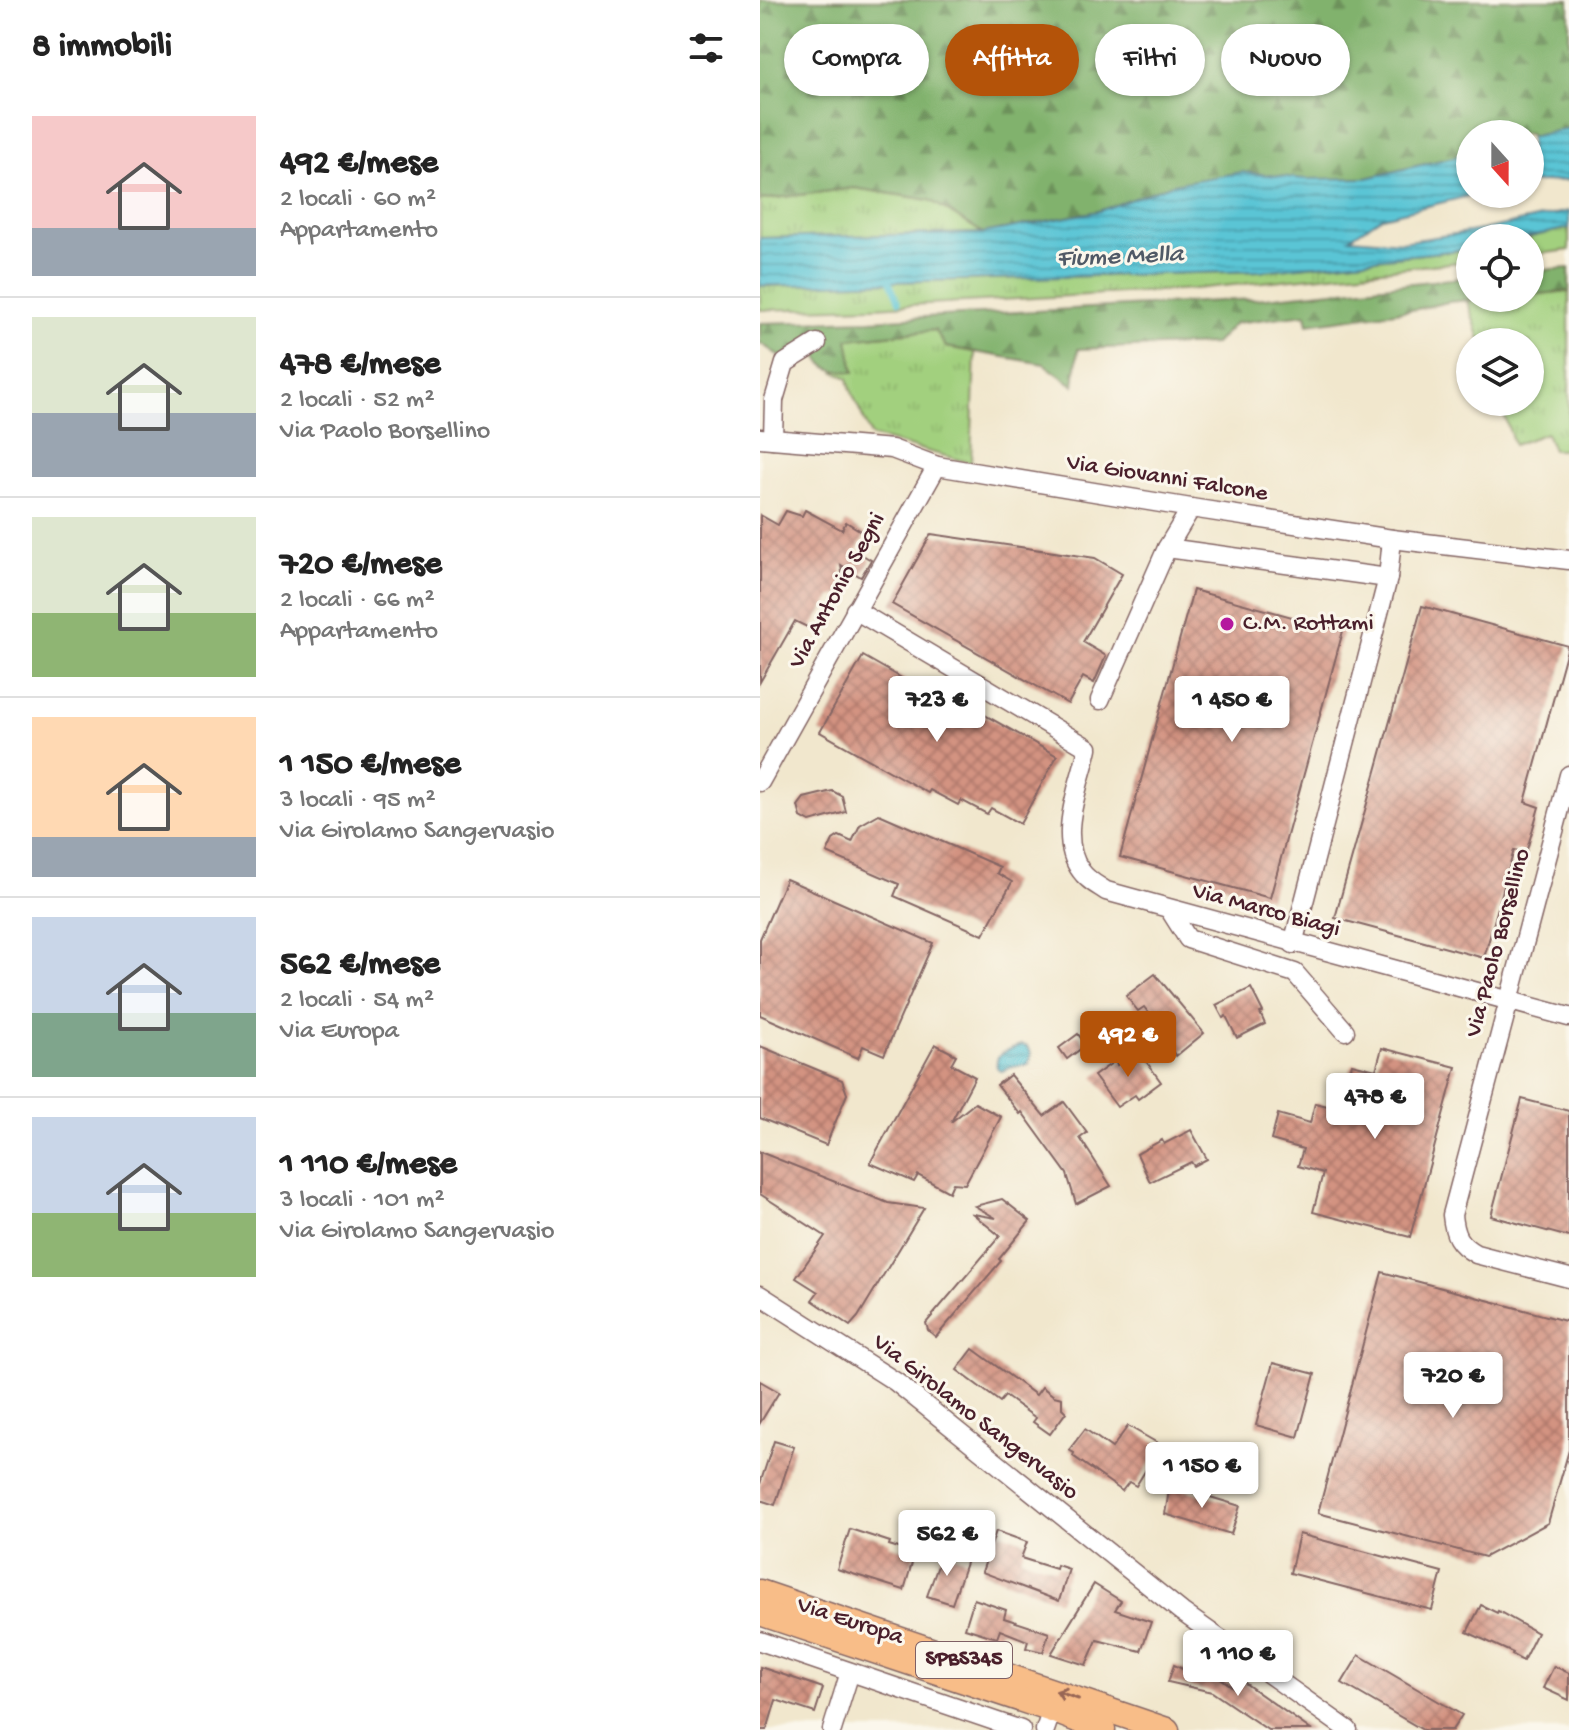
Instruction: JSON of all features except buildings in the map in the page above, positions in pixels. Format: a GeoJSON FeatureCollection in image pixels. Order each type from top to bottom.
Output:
{"type":"FeatureCollection","features":[{"type":"Feature","properties":{"kind":"main road","name":"Via Europa"},"geometry":{"type":"LineString","coordinates":[[760,1592],[1167,1730]]}},
{"type":"Feature","properties":{"kind":"main road","name":"Via Europa"},"geometry":{"type":"LineString","coordinates":[[760,1613],[1048,1720],[1103,1730]]}},
{"type":"Feature","properties":{"kind":"street"},"geometry":{"type":"LineString","coordinates":[[766,438],[785,363],[817,343]]}},
{"type":"Feature","properties":{"kind":"street","name":"Via Giovanni Falcone"},"geometry":{"type":"LineString","coordinates":[[766,438],[892,449],[937,466],[1191,508],[1392,539],[1569,560]]}},
{"type":"Feature","properties":{"kind":"street","name":"Via Antonio Segni"},"geometry":{"type":"LineString","coordinates":[[760,782],[937,466]]}},
{"type":"Feature","properties":{"kind":"street"},"geometry":{"type":"LineString","coordinates":[[1100,700],[1167,548],[1191,508]]}},
{"type":"Feature","properties":{"kind":"street"},"geometry":{"type":"LineString","coordinates":[[1293,944],[1388,578],[1392,539]]}},
{"type":"Feature","properties":{"kind":"street"},"geometry":{"type":"LineString","coordinates":[[1167,548],[1388,578]]}},
{"type":"Feature","properties":{"kind":"street","name":"Via Marco Biagi"},"geometry":{"type":"LineString","coordinates":[[855,610],[1088,748],[1069,832],[1073,858],[1083,875],[1106,891],[1569,1017]]}},
{"type":"Feature","properties":{"kind":"street","name":"Via Paolo Borsellino"},"geometry":{"type":"LineString","coordinates":[[1569,775],[1452,1215],[1454,1234],[1464,1247],[1476,1254],[1569,1278]]}},
{"type":"Feature","properties":{"kind":"street"},"geometry":{"type":"LineString","coordinates":[[1169,909],[1188,939],[1295,973],[1345,1031]]}},
{"type":"Feature","properties":{"kind":"street","name":"Via Girolamo Sangervasio"},"geometry":{"type":"LineString","coordinates":[[760,1295],[896,1382],[1182,1612],[1348,1730]]}},
{"type":"Feature","properties":{"kind":"street","name":"Via Europa"},"geometry":{"type":"LineString","coordinates":[[796,1654],[805,1628]]}},
{"type":"Feature","properties":{"kind":"street","name":"Via Europa"},"geometry":{"type":"LineString","coordinates":[[760,1641],[1021,1730]]}},
{"type":"Feature","properties":{"kind":"street"},"geometry":{"type":"LineString","coordinates":[[832,1730],[850,1672]]}},
{"type":"Feature","properties":{"kind":"green space"},"geometry":{"type":"Polygon","coordinates":[[[760,0],[1569,0],[1569,128],[1544,134],[1544,120],[1456,120],[1456,156],[1367,178],[1174,184],[1099,211],[983,233],[930,200],[854,188],[760,200],[760,0]]]}},
{"type":"Feature","properties":{"kind":"green space"},"geometry":{"type":"Polygon","coordinates":[[[854,188],[930,200],[983,233],[760,238],[760,200],[854,188]]]}},
{"type":"Feature","properties":{"kind":"green space"},"geometry":{"type":"Polygon","coordinates":[[[1569,228],[1569,250],[1544,253],[1544,234],[1569,228]]]}},
{"type":"Feature","properties":{"kind":"green space"},"geometry":{"type":"Polygon","coordinates":[[[1456,250],[1456,262],[1194,289],[873,307],[760,310],[760,286],[1260,271],[1456,250]]]}},
{"type":"Feature","properties":{"kind":"green space"},"geometry":{"type":"Polygon","coordinates":[[[1569,268],[1569,291],[1544,294],[1544,270],[1569,268]]]}},
{"type":"Feature","properties":{"kind":"green space"},"geometry":{"type":"Polygon","coordinates":[[[1456,278],[1456,301],[1417,309],[1308,324],[1306,314],[1235,323],[1215,344],[1078,349],[1074,386],[1044,364],[946,347],[935,330],[848,339],[854,372],[832,370],[824,365],[817,355],[819,347],[784,359],[760,343],[760,323],[1255,299],[1456,278]]]}},
{"type":"Feature","properties":{"kind":"green space"},"geometry":{"type":"Polygon","coordinates":[[[1569,291],[1569,450],[1553,450],[1546,433],[1514,445],[1505,416],[1544,416],[1544,328],[1476,328],[1471,312],[1544,312],[1544,294],[1569,291]]]}},
{"type":"Feature","properties":{"kind":"green space"},"geometry":{"type":"Polygon","coordinates":[[[936,330],[946,347],[975,352],[971,463],[871,436],[848,378],[835,372],[838,371],[848,339],[936,330]]]}},
{"type":"Feature","properties":{"kind":"water"},"geometry":{"type":"Polygon","coordinates":[[[1569,128],[1569,180],[1544,182],[1544,134],[1569,128]]]}},
{"type":"Feature","properties":{"kind":"water","name":"Fiume Mella"},"geometry":{"type":"Polygon","coordinates":[[[1456,156],[1456,199],[1382,217],[1350,238],[1402,242],[1456,234],[1456,250],[1260,271],[760,286],[760,238],[983,233],[1099,211],[1173,184],[1242,172],[1306,179],[1367,178],[1456,156]]]}},
{"type":"Feature","properties":{"kind":"water"},"geometry":{"type":"Polygon","coordinates":[[[1569,211],[1569,228],[1544,234],[1544,224],[1509,224],[1569,211]]]}},
{"type":"Feature","properties":{"kind":"water"},"geometry":{"type":"Polygon","coordinates":[[[1021,1045],[1031,1053],[1027,1065],[1002,1071],[997,1068],[1000,1055],[1021,1045]]]}},
{"type":"Feature","properties":{"kind":"waterway"},"geometry":{"type":"LineString","coordinates":[[888,278],[899,302]]}},
{"type":"Feature","properties":{"kind":"place","name":"C.M. Rottami"},"geometry":{"type":"Point","coordinates":[1227,624]}}]}
